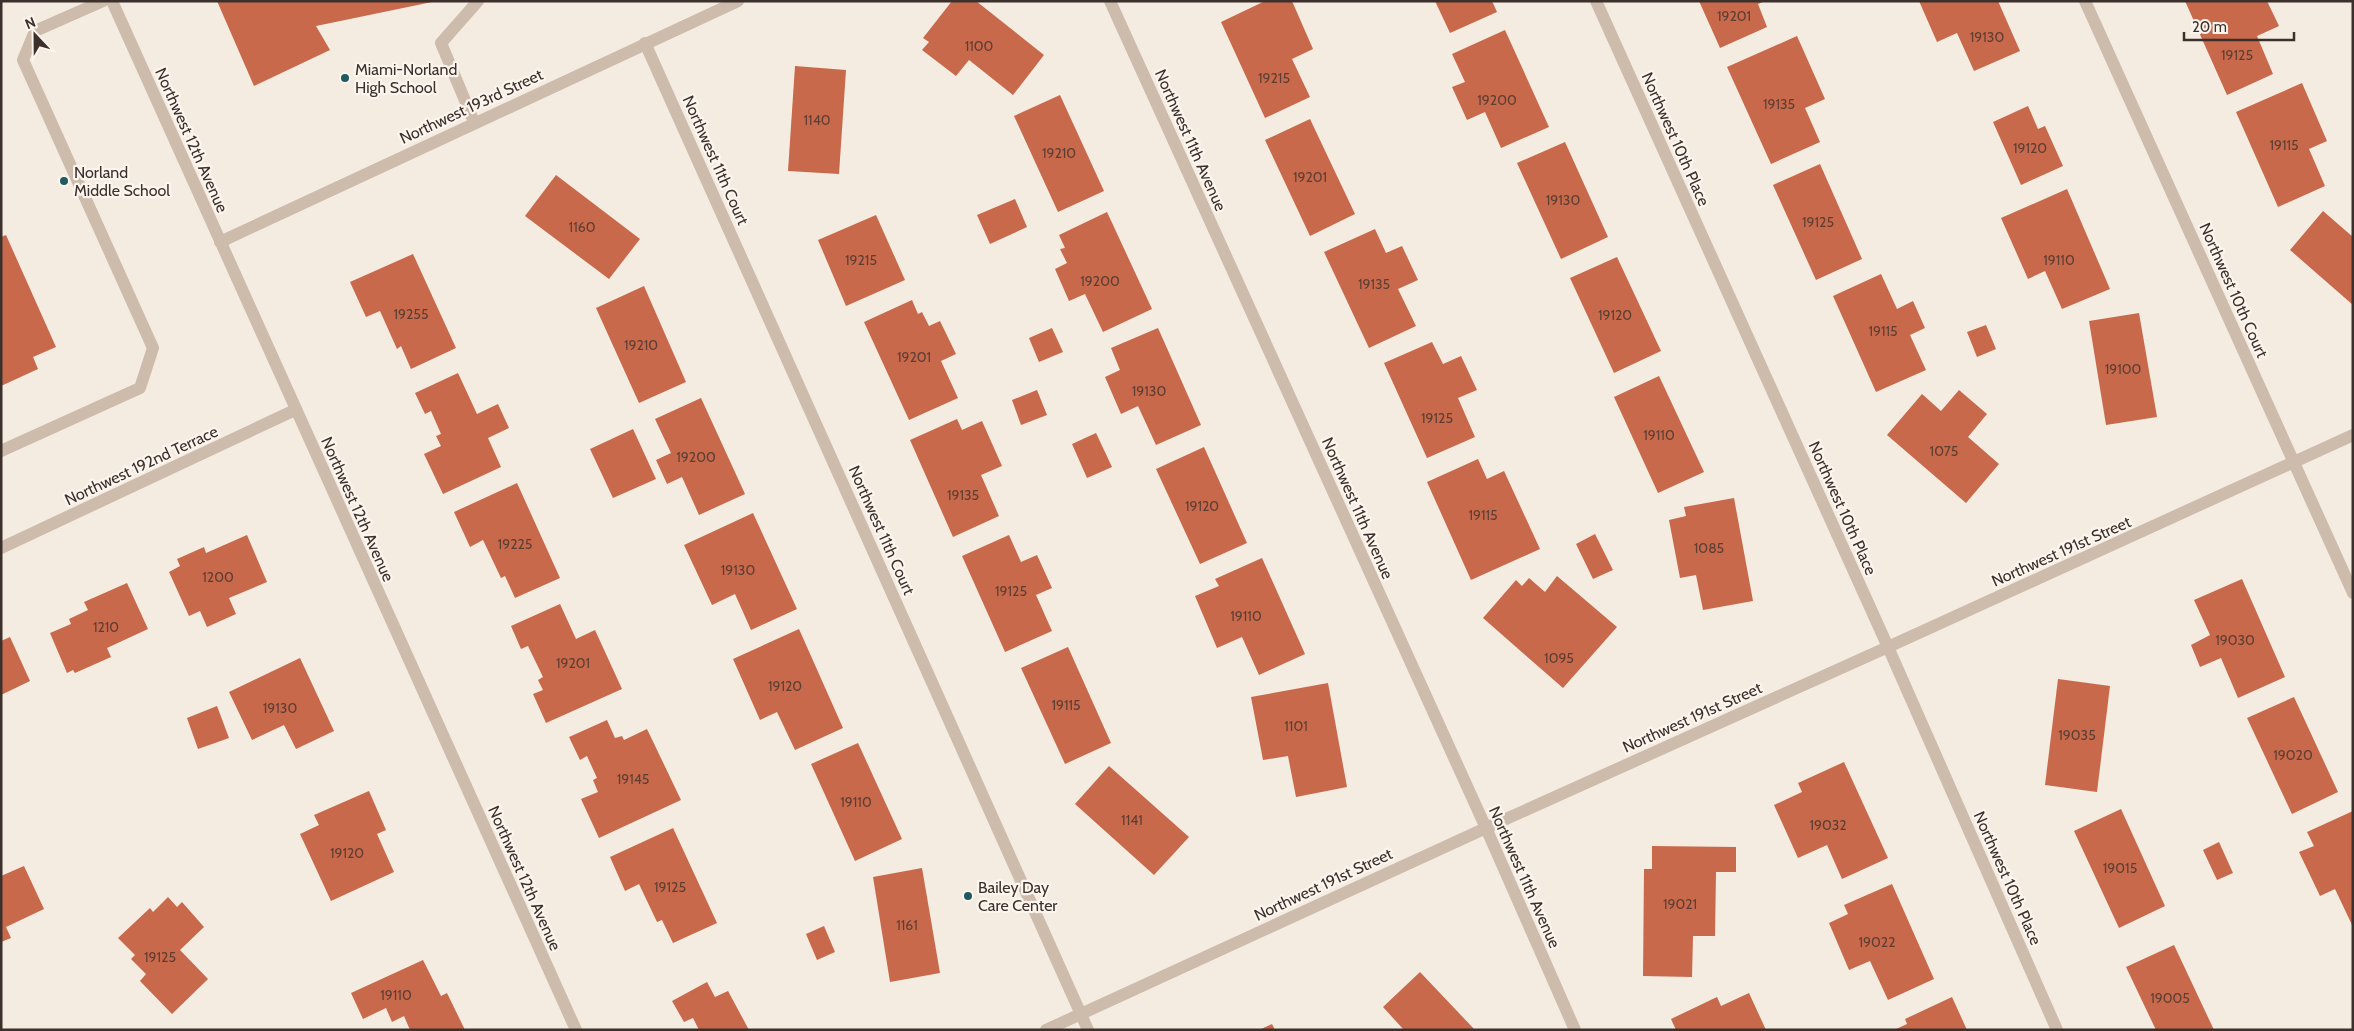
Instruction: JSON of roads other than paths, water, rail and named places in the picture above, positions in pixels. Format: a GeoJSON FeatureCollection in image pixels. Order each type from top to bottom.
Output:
{"type":"FeatureCollection","features":[{"type":"Feature","properties":{"kind":"street"},"geometry":{"type":"LineString","coordinates":[[1,451],[140,388],[153,348],[23,60],[34,30],[103,1]]}},
{"type":"Feature","properties":{"kind":"street","name":"Northwest 12th Avenue"},"geometry":{"type":"LineString","coordinates":[[112,1],[576,1030]]}},
{"type":"Feature","properties":{"kind":"street"},"geometry":{"type":"LineString","coordinates":[[474,122],[441,43],[478,1]]}},
{"type":"Feature","properties":{"kind":"street","name":"Northwest 193rd Street"},"geometry":{"type":"LineString","coordinates":[[220,242],[474,122],[738,1]]}},
{"type":"Feature","properties":{"kind":"street","name":"Northwest 11th Avenue"},"geometry":{"type":"LineString","coordinates":[[1110,1],[1486,828],[1575,1030]]}},
{"type":"Feature","properties":{"kind":"street","name":"Northwest 10th Place"},"geometry":{"type":"LineString","coordinates":[[1596,1],[1888,647],[2057,1030]]}},
{"type":"Feature","properties":{"kind":"street","name":"Northwest 10th Court"},"geometry":{"type":"LineString","coordinates":[[2085,1],[2353,593]]}},
{"type":"Feature","properties":{"kind":"street","name":"Northwest 11th Court"},"geometry":{"type":"LineString","coordinates":[[645,43],[1088,1030]]}},
{"type":"Feature","properties":{"kind":"street","name":"Northwest 192nd Terrace"},"geometry":{"type":"LineString","coordinates":[[1,548],[295,410]]}},
{"type":"Feature","properties":{"kind":"street","name":"Northwest 191st Street"},"geometry":{"type":"LineString","coordinates":[[1046,1030],[1486,828],[2295,463],[2353,435]]}},
{"type":"Feature","properties":{"kind":"place","name":"Miami-Norland High School"},"geometry":{"type":"Point","coordinates":[345,78]}},
{"type":"Feature","properties":{"kind":"place","name":"Norland Middle School"},"geometry":{"type":"Point","coordinates":[64,181]}},
{"type":"Feature","properties":{"kind":"place","name":"Bailey Day Care Center"},"geometry":{"type":"Point","coordinates":[968,896]}}]}
